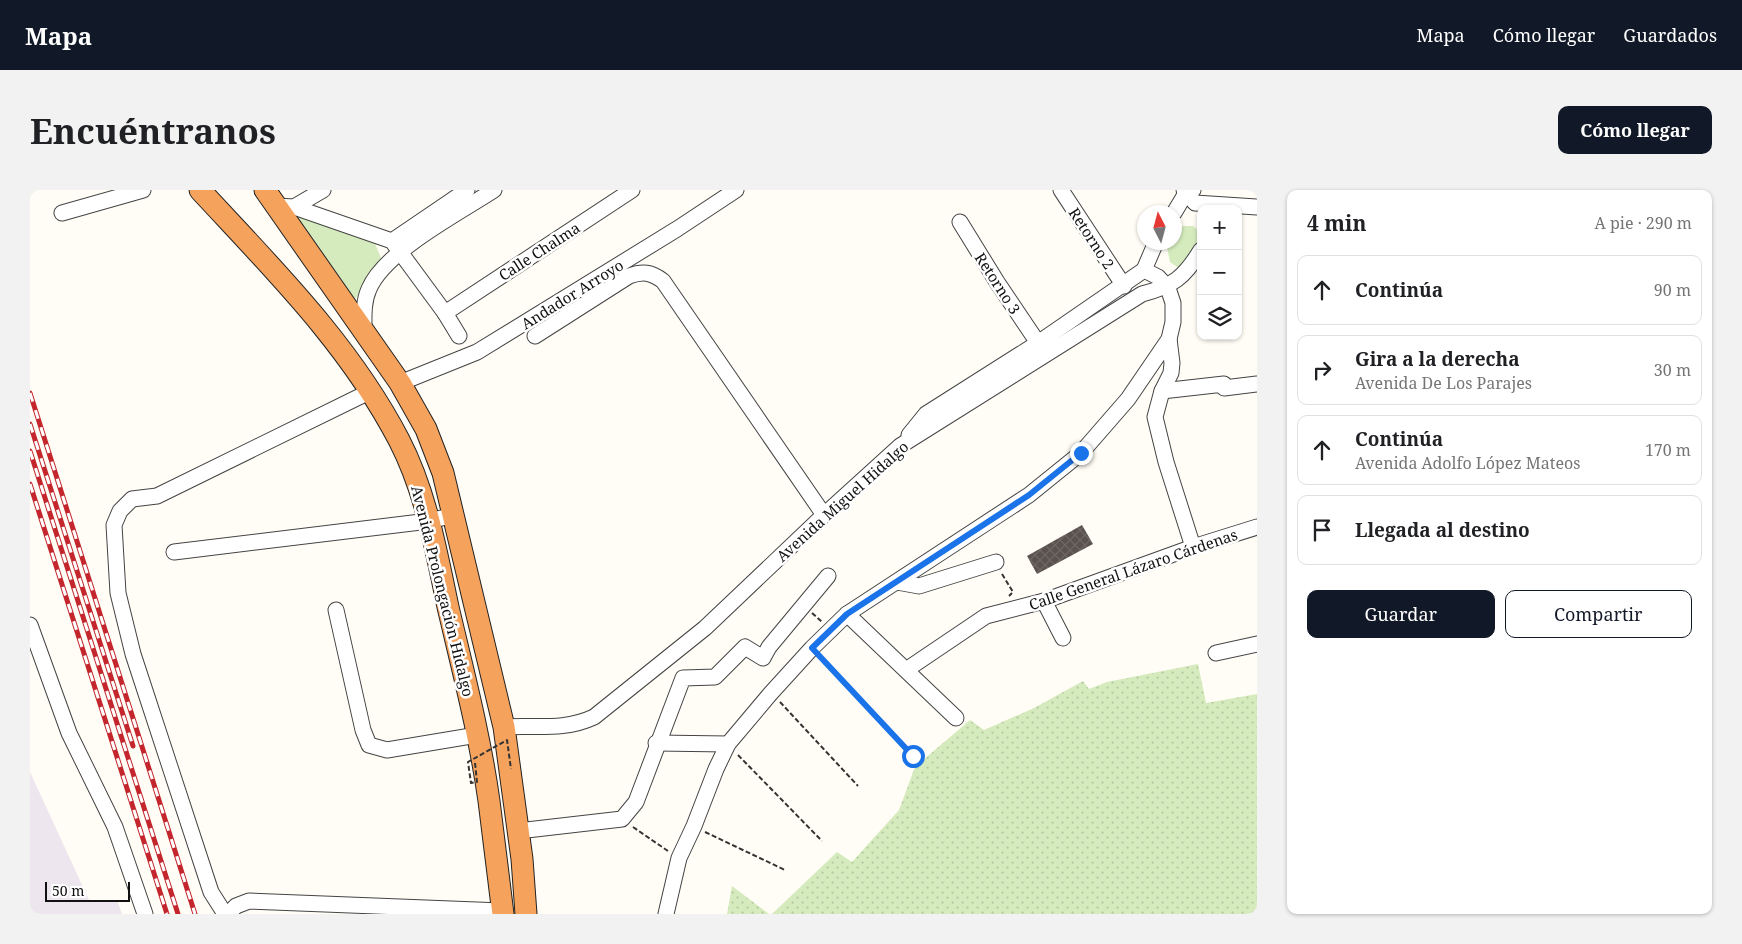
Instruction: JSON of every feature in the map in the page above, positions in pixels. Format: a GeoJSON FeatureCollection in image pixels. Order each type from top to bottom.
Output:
{"type":"FeatureCollection","features":[{"type":"Feature","properties":{"kind":"highway","name":"Avenida Prolongación Hidalgo"},"geometry":{"type":"LineString","coordinates":[[200,190],[328,332],[371,391],[408,459],[429,521],[469,696],[489,800],[502,912]]}},
{"type":"Feature","properties":{"kind":"highway","name":"Avenida Prolongación Hidalgo"},"geometry":{"type":"LineString","coordinates":[[278,201],[400,383],[426,429],[443,473],[504,727],[518,831],[526,914]]}},
{"type":"Feature","properties":{"kind":"highway"},"geometry":{"type":"LineString","coordinates":[[469,696],[504,727],[489,800]]}},
{"type":"Feature","properties":{"kind":"street"},"geometry":{"type":"LineString","coordinates":[[62,213],[143,190]]}},
{"type":"Feature","properties":{"kind":"street"},"geometry":{"type":"LineString","coordinates":[[278,201],[323,190]]}},
{"type":"Feature","properties":{"kind":"street"},"geometry":{"type":"LineString","coordinates":[[364,331],[364,309],[369,289],[388,262],[396,246],[467,190]]}},
{"type":"Feature","properties":{"kind":"street"},"geometry":{"type":"LineString","coordinates":[[396,246],[494,190]]}},
{"type":"Feature","properties":{"kind":"street","name":"Calle Chalma"},"geometry":{"type":"LineString","coordinates":[[445,313],[632,190]]}},
{"type":"Feature","properties":{"kind":"street","name":"Andador Arroyo"},"geometry":{"type":"LineString","coordinates":[[400,383],[477,352],[677,229],[736,190]]}},
{"type":"Feature","properties":{"kind":"street","name":"Retorno 2"},"geometry":{"type":"LineString","coordinates":[[1061,190],[1124,286]]}},
{"type":"Feature","properties":{"kind":"street"},"geometry":{"type":"LineString","coordinates":[[1179,205],[1188,191],[1195,203],[1208,201],[1257,207]]}},
{"type":"Feature","properties":{"kind":"street"},"geometry":{"type":"LineString","coordinates":[[278,201],[396,246],[460,336]]}},
{"type":"Feature","properties":{"kind":"street","name":"Retorno 3"},"geometry":{"type":"LineString","coordinates":[[960,222],[1038,343]]}},
{"type":"Feature","properties":{"kind":"street"},"geometry":{"type":"LineString","coordinates":[[900,446],[926,414],[1124,286],[1144,270],[1153,250]]}},
{"type":"Feature","properties":{"kind":"street"},"geometry":{"type":"LineString","coordinates":[[1168,288],[1192,266],[1197,257]]}},
{"type":"Feature","properties":{"kind":"street"},"geometry":{"type":"LineString","coordinates":[[1144,270],[1158,278],[1168,288],[1173,303],[1169,339],[1172,363],[1171,373],[1162,391],[1155,417],[1166,462],[1193,547]]}},
{"type":"Feature","properties":{"kind":"street"},"geometry":{"type":"LineString","coordinates":[[535,336],[629,276],[641,272],[654,274],[663,281],[824,514]]}},
{"type":"Feature","properties":{"kind":"street","name":"Avenida Miguel Hidalgo"},"geometry":{"type":"LineString","coordinates":[[504,727],[562,727],[577,725],[594,717],[705,628],[824,514],[900,446],[1142,294],[1168,288]]}},
{"type":"Feature","properties":{"kind":"street"},"geometry":{"type":"LineString","coordinates":[[666,914],[679,858],[694,826],[716,769],[728,744],[771,693],[812,648],[847,614],[1029,495],[1081,453],[1128,399],[1169,339]]}},
{"type":"Feature","properties":{"kind":"street"},"geometry":{"type":"LineString","coordinates":[[1162,391],[1224,384],[1224,388],[1257,384]]}},
{"type":"Feature","properties":{"kind":"street"},"geometry":{"type":"LineString","coordinates":[[371,391],[157,496],[132,500],[120,511],[114,525],[118,593],[133,654],[211,892],[226,914],[236,906],[249,900],[502,912]]}},
{"type":"Feature","properties":{"kind":"street"},"geometry":{"type":"LineString","coordinates":[[174,552],[429,521],[454,515]]}},
{"type":"Feature","properties":{"kind":"street","name":"Calle General Lázaro Cárdenas"},"geometry":{"type":"LineString","coordinates":[[906,670],[986,616],[1044,601],[1193,547],[1257,527]]}},
{"type":"Feature","properties":{"kind":"street"},"geometry":{"type":"LineString","coordinates":[[897,582],[919,586],[996,562]]}},
{"type":"Feature","properties":{"kind":"street"},"geometry":{"type":"LineString","coordinates":[[518,831],[622,820],[636,802],[656,743],[683,678],[715,677],[744,647],[763,658],[803,605],[828,576]]}},
{"type":"Feature","properties":{"kind":"street"},"geometry":{"type":"LineString","coordinates":[[1044,601],[1063,638]]}},
{"type":"Feature","properties":{"kind":"street"},"geometry":{"type":"LineString","coordinates":[[336,610],[363,730],[369,745],[387,750],[477,735]]}},
{"type":"Feature","properties":{"kind":"street"},"geometry":{"type":"LineString","coordinates":[[847,614],[956,718]]}},
{"type":"Feature","properties":{"kind":"street"},"geometry":{"type":"LineString","coordinates":[[30,626],[69,733],[115,827],[145,914]]}},
{"type":"Feature","properties":{"kind":"street"},"geometry":{"type":"LineString","coordinates":[[1216,653],[1257,644]]}},
{"type":"Feature","properties":{"kind":"street"},"geometry":{"type":"LineString","coordinates":[[656,743],[728,744]]}},
{"type":"Feature","properties":{"kind":"path"},"geometry":{"type":"LineString","coordinates":[[996,562],[1013,592],[1006,598]]}},
{"type":"Feature","properties":{"kind":"path"},"geometry":{"type":"LineString","coordinates":[[803,605],[830,630]]}},
{"type":"Feature","properties":{"kind":"path"},"geometry":{"type":"LineString","coordinates":[[812,648],[913,756]]}},
{"type":"Feature","properties":{"kind":"path"},"geometry":{"type":"LineString","coordinates":[[771,693],[858,786]]}},
{"type":"Feature","properties":{"kind":"path"},"geometry":{"type":"LineString","coordinates":[[475,763],[477,782],[471,783],[468,762],[506,740],[511,769]]}},
{"type":"Feature","properties":{"kind":"path"},"geometry":{"type":"LineString","coordinates":[[728,744],[822,841]]}},
{"type":"Feature","properties":{"kind":"path"},"geometry":{"type":"LineString","coordinates":[[622,820],[679,858]]}},
{"type":"Feature","properties":{"kind":"path"},"geometry":{"type":"LineString","coordinates":[[694,826],[785,870]]}},
{"type":"Feature","properties":{"kind":"shaded area"},"geometry":{"type":"Polygon","coordinates":[[[30,772],[89,900],[117,900],[122,914],[30,914],[30,772]]]}},
{"type":"Feature","properties":{"kind":"green space"},"geometry":{"type":"Polygon","coordinates":[[[292,211],[374,241],[381,258],[354,301],[292,211]]]}},
{"type":"Feature","properties":{"kind":"green space"},"geometry":{"type":"Polygon","coordinates":[[[1182,226],[1193,226],[1197,229],[1197,246],[1194,253],[1180,269],[1170,262],[1167,250],[1182,250],[1182,226]]]}},
{"type":"Feature","properties":{"kind":"green space"},"geometry":{"type":"Polygon","coordinates":[[[1198,664],[1206,703],[1257,694],[1257,914],[772,914],[837,852],[852,862],[899,810],[915,767],[970,720],[984,730],[1034,708],[1083,681],[1089,689],[1107,682],[1198,664]]]}},
{"type":"Feature","properties":{"kind":"green space"},"geometry":{"type":"Polygon","coordinates":[[[732,886],[769,914],[727,914],[732,886]]]}},
{"type":"Feature","properties":{"kind":"building"},"geometry":{"type":"Polygon","coordinates":[[[1082,525],[1093,544],[1037,574],[1027,556],[1082,525]]]}},
{"type":"Feature","properties":{"kind":"railway"},"geometry":{"type":"LineString","coordinates":[[30,393],[195,914]]}},
{"type":"Feature","properties":{"kind":"railway"},"geometry":{"type":"LineString","coordinates":[[30,424],[133,746]]}},
{"type":"Feature","properties":{"kind":"railway"},"geometry":{"type":"LineString","coordinates":[[30,451],[178,914]]}},
{"type":"Feature","properties":{"kind":"railway"},"geometry":{"type":"LineString","coordinates":[[30,484],[167,914]]}},
{"type":"Feature","properties":{"kind":"route"},"geometry":{"type":"LineString","coordinates":[[913,756],[812,648],[847,614],[1029,495],[1081,453]]}}]}
